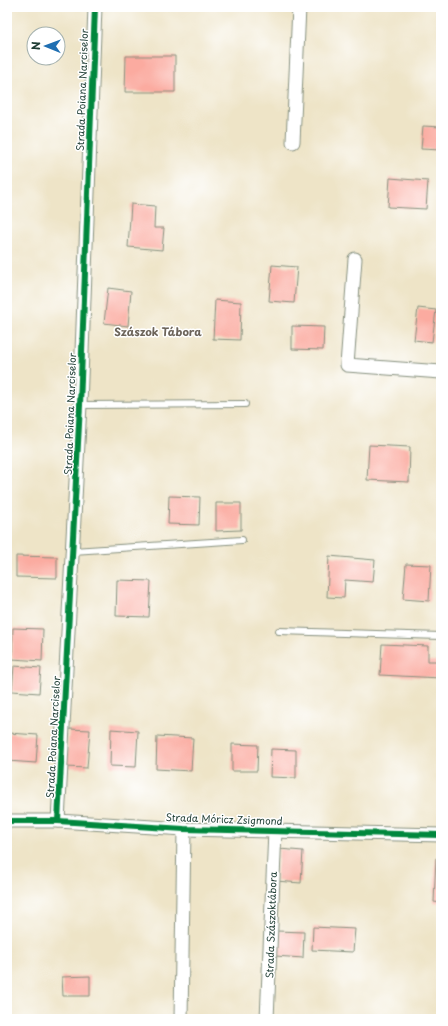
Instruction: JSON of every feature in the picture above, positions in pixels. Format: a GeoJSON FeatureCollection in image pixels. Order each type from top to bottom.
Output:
{"type":"FeatureCollection","features":[{"type":"Feature","properties":{"kind":"street","name":"Strada Poiana Narciselor"},"geometry":{"type":"LineString","coordinates":[[58,821],[80,405],[95,7]]}},
{"type":"Feature","properties":{"kind":"street"},"geometry":{"type":"LineString","coordinates":[[293,142],[299,7]]}},
{"type":"Feature","properties":{"kind":"street"},"geometry":{"type":"LineString","coordinates":[[355,259],[347,365],[441,372]]}},
{"type":"Feature","properties":{"kind":"street","name":"Strada Móricz Zsigmond"},"geometry":{"type":"LineString","coordinates":[[7,821],[58,821],[184,829],[441,835]]}},
{"type":"Feature","properties":{"kind":"street"},"geometry":{"type":"LineString","coordinates":[[181,1019],[184,829]]}},
{"type":"Feature","properties":{"kind":"street","name":"Strada Szászoktábora"},"geometry":{"type":"LineString","coordinates":[[267,1019],[275,831]]}},
{"type":"Feature","properties":{"kind":"lane"},"geometry":{"type":"LineString","coordinates":[[80,405],[245,404]]}},
{"type":"Feature","properties":{"kind":"lane"},"geometry":{"type":"LineString","coordinates":[[73,551],[242,540]]}},
{"type":"Feature","properties":{"kind":"lane"},"geometry":{"type":"LineString","coordinates":[[279,631],[441,636]]}},
{"type":"Feature","properties":{"kind":"building"},"geometry":{"type":"Polygon","coordinates":[[[126,56],[175,56],[175,92],[125,92],[126,56]]]}},
{"type":"Feature","properties":{"kind":"building"},"geometry":{"type":"Polygon","coordinates":[[[423,126],[441,127],[441,150],[421,149],[423,126]]]}},
{"type":"Feature","properties":{"kind":"building"},"geometry":{"type":"Polygon","coordinates":[[[390,178],[428,181],[426,209],[388,207],[390,178]]]}},
{"type":"Feature","properties":{"kind":"building"},"geometry":{"type":"Polygon","coordinates":[[[131,204],[155,206],[154,228],[164,228],[162,250],[128,247],[131,204]]]}},
{"type":"Feature","properties":{"kind":"building"},"geometry":{"type":"Polygon","coordinates":[[[272,265],[297,267],[294,303],[269,301],[272,265]]]}},
{"type":"Feature","properties":{"kind":"building"},"geometry":{"type":"Polygon","coordinates":[[[108,288],[131,291],[128,326],[104,323],[108,288]]]}},
{"type":"Feature","properties":{"kind":"building"},"geometry":{"type":"Polygon","coordinates":[[[215,300],[241,302],[240,340],[213,339],[215,300]]]}},
{"type":"Feature","properties":{"kind":"building"},"geometry":{"type":"Polygon","coordinates":[[[418,308],[436,310],[432,342],[414,340],[418,308]]]}},
{"type":"Feature","properties":{"kind":"building"},"geometry":{"type":"Polygon","coordinates":[[[292,326],[324,327],[323,350],[292,349],[292,326]]]}},
{"type":"Feature","properties":{"kind":"building"},"geometry":{"type":"Polygon","coordinates":[[[369,445],[410,447],[409,482],[367,480],[369,445]]]}},
{"type":"Feature","properties":{"kind":"building"},"geometry":{"type":"Polygon","coordinates":[[[169,496],[200,497],[199,525],[168,524],[169,496]]]}},
{"type":"Feature","properties":{"kind":"building"},"geometry":{"type":"Polygon","coordinates":[[[216,503],[241,503],[241,530],[216,531],[216,503]]]}},
{"type":"Feature","properties":{"kind":"building"},"geometry":{"type":"Polygon","coordinates":[[[16,556],[57,557],[57,578],[16,577],[16,556]]]}},
{"type":"Feature","properties":{"kind":"building"},"geometry":{"type":"Polygon","coordinates":[[[329,556],[375,560],[373,582],[345,580],[344,598],[327,597],[329,556]]]}},
{"type":"Feature","properties":{"kind":"building"},"geometry":{"type":"Polygon","coordinates":[[[406,564],[431,565],[429,601],[403,599],[406,564]]]}},
{"type":"Feature","properties":{"kind":"building"},"geometry":{"type":"Polygon","coordinates":[[[117,580],[151,581],[149,617],[116,616],[117,580]]]}},
{"type":"Feature","properties":{"kind":"building"},"geometry":{"type":"Polygon","coordinates":[[[13,628],[43,629],[42,661],[12,659],[13,628]]]}},
{"type":"Feature","properties":{"kind":"building"},"geometry":{"type":"Polygon","coordinates":[[[382,644],[428,646],[428,661],[441,661],[441,678],[380,675],[382,644]]]}},
{"type":"Feature","properties":{"kind":"building"},"geometry":{"type":"Polygon","coordinates":[[[14,666],[41,668],[39,693],[12,691],[14,666]]]}},
{"type":"Feature","properties":{"kind":"building"},"geometry":{"type":"Polygon","coordinates":[[[69,729],[90,730],[87,768],[66,767],[69,729]]]}},
{"type":"Feature","properties":{"kind":"building"},"geometry":{"type":"Polygon","coordinates":[[[111,729],[138,731],[136,767],[110,766],[111,729]]]}},
{"type":"Feature","properties":{"kind":"building"},"geometry":{"type":"Polygon","coordinates":[[[9,733],[38,735],[36,763],[7,761],[9,733]]]}},
{"type":"Feature","properties":{"kind":"building"},"geometry":{"type":"Polygon","coordinates":[[[157,736],[193,738],[191,771],[156,769],[157,736]]]}},
{"type":"Feature","properties":{"kind":"building"},"geometry":{"type":"Polygon","coordinates":[[[232,744],[258,745],[257,771],[232,771],[232,744]]]}},
{"type":"Feature","properties":{"kind":"building"},"geometry":{"type":"Polygon","coordinates":[[[271,749],[296,750],[296,778],[270,777],[271,749]]]}},
{"type":"Feature","properties":{"kind":"building"},"geometry":{"type":"Polygon","coordinates":[[[279,849],[303,851],[301,883],[276,881],[279,849]]]}},
{"type":"Feature","properties":{"kind":"building"},"geometry":{"type":"Polygon","coordinates":[[[436,858],[441,859],[441,903],[434,902],[436,858]]]}},
{"type":"Feature","properties":{"kind":"building"},"geometry":{"type":"Polygon","coordinates":[[[313,927],[355,929],[353,952],[312,950],[313,927]]]}},
{"type":"Feature","properties":{"kind":"building"},"geometry":{"type":"Polygon","coordinates":[[[277,931],[304,932],[303,958],[275,956],[277,931]]]}},
{"type":"Feature","properties":{"kind":"building"},"geometry":{"type":"Polygon","coordinates":[[[90,976],[90,996],[63,996],[62,977],[90,976]]]}},
{"type":"Feature","properties":{"kind":"cycle path"},"geometry":{"type":"LineString","coordinates":[[58,821],[80,405],[95,7]]}},
{"type":"Feature","properties":{"kind":"cycle path"},"geometry":{"type":"LineString","coordinates":[[7,821],[58,821],[184,829],[441,835]]}},
{"type":"Feature","properties":{"kind":"district","name":"Szászok Tábora"},"geometry":{"type":"Point","coordinates":[158,332]}}]}
